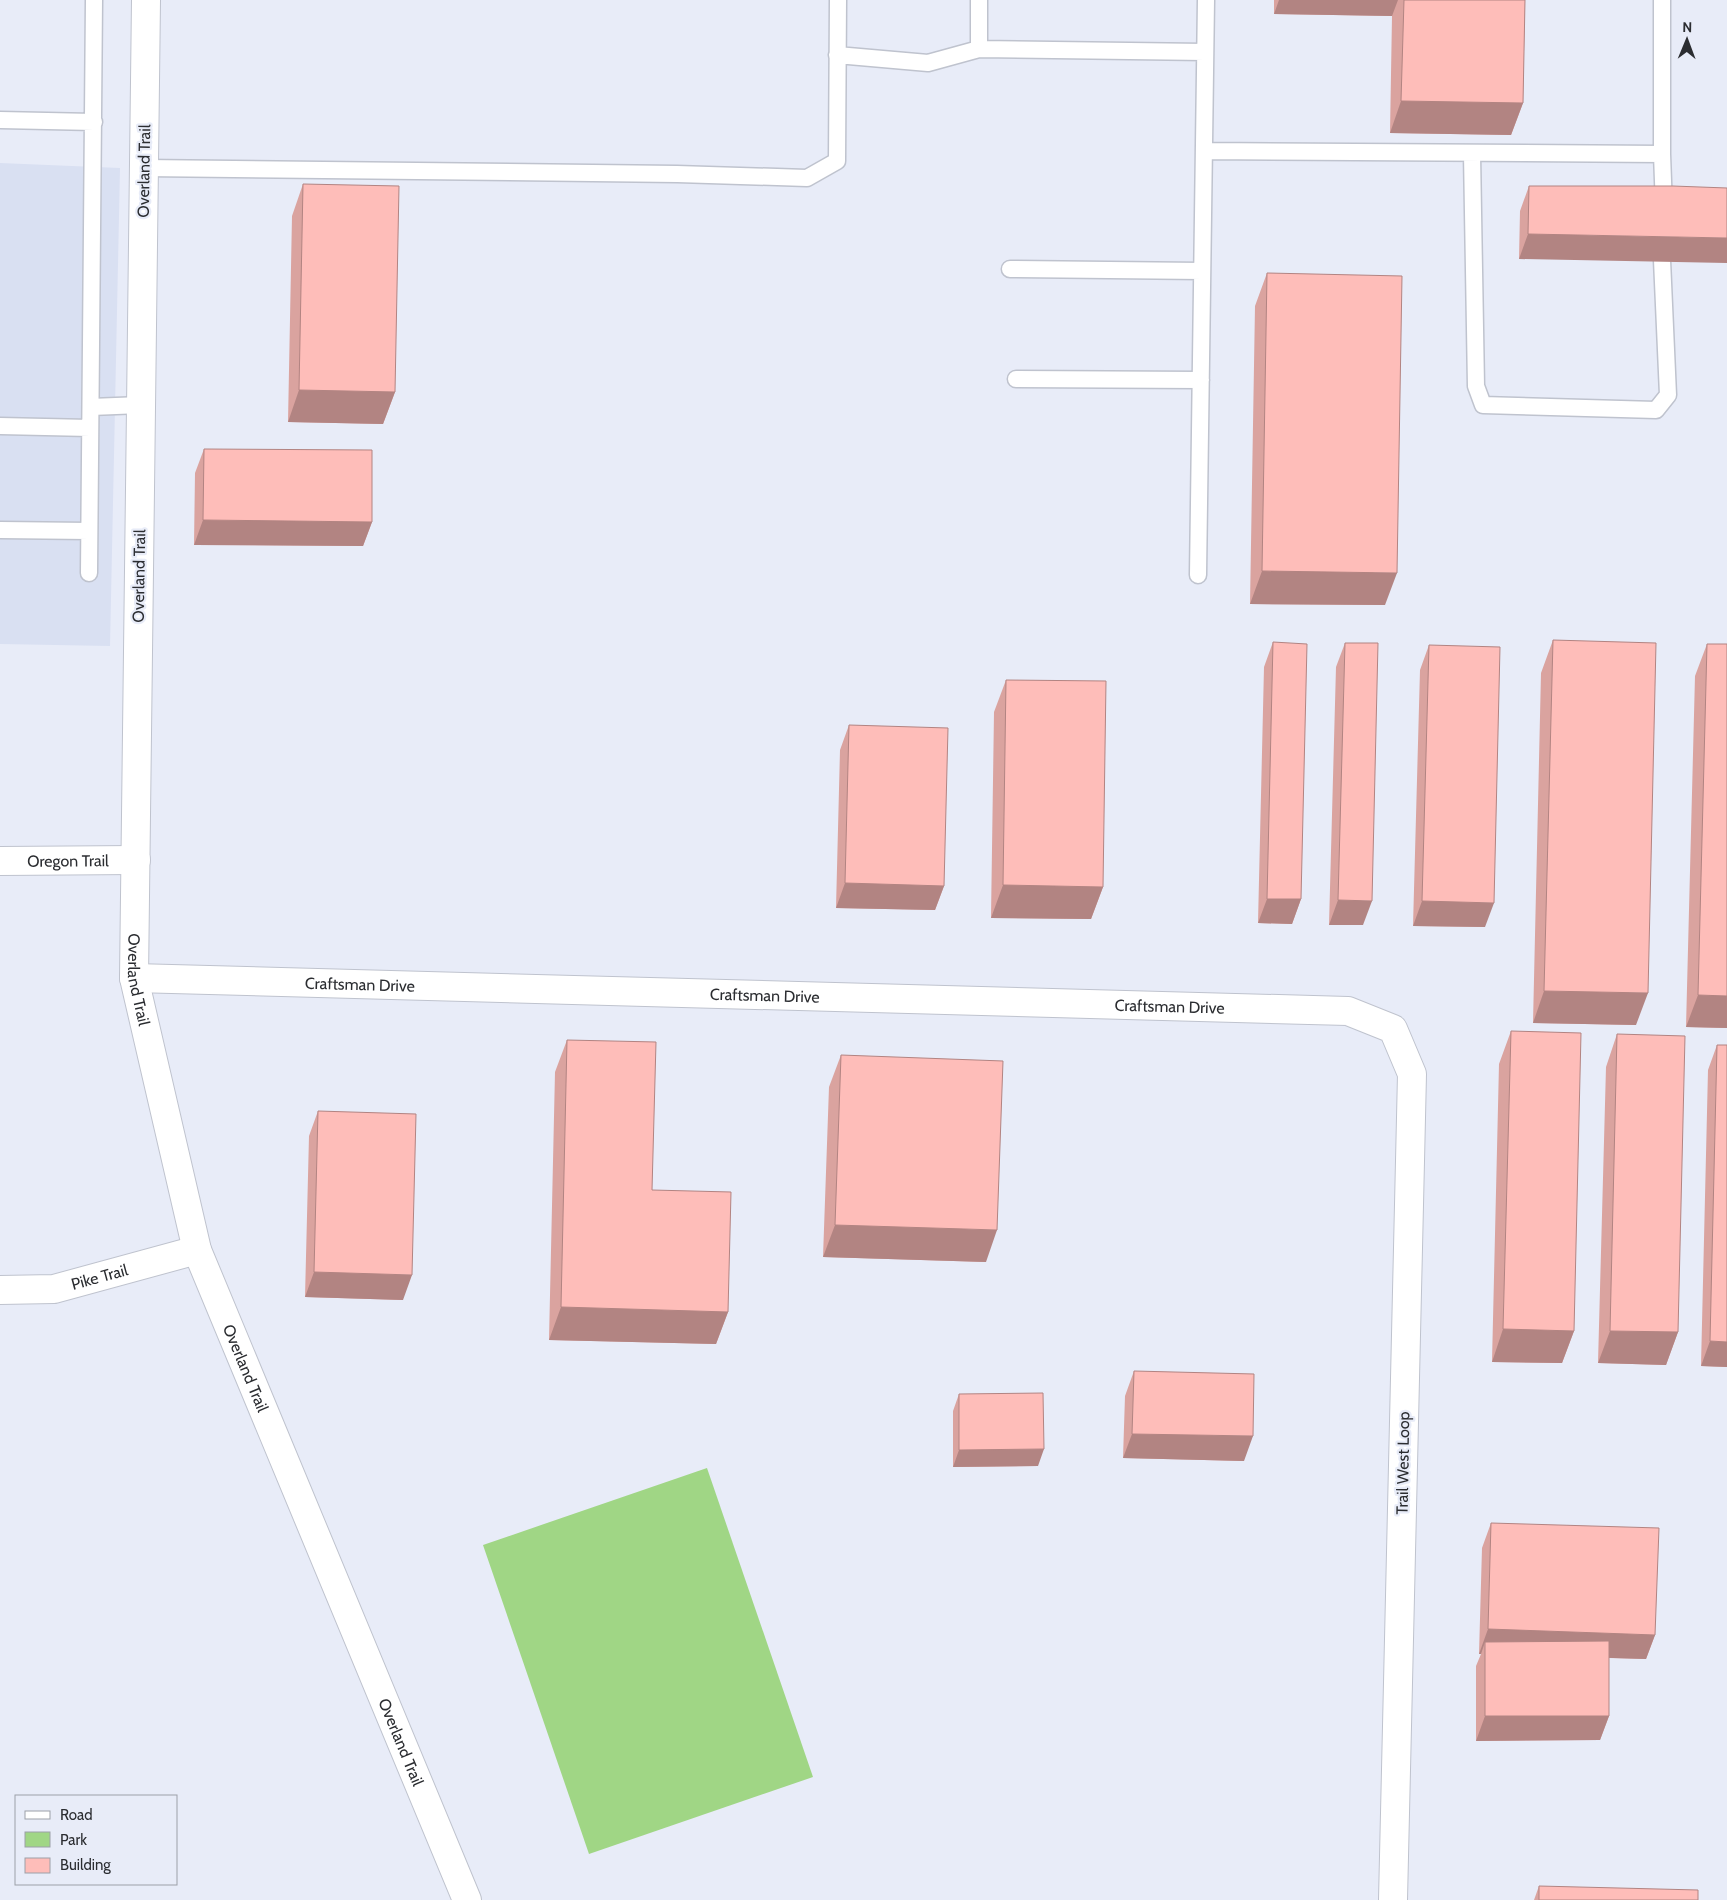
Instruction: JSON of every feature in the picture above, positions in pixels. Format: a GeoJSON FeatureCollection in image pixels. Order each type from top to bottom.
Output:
{"type":"FeatureCollection","features":[{"type":"Feature","properties":{"kind":"street","name":"Overland Trail"},"geometry":{"type":"LineString","coordinates":[[146,0],[134,978],[197,1250],[467,1900]]}},
{"type":"Feature","properties":{"kind":"street","name":"Oregon Trail"},"geometry":{"type":"LineString","coordinates":[[0,861],[136,860]]}},
{"type":"Feature","properties":{"kind":"street","name":"Craftsman Drive"},"geometry":{"type":"LineString","coordinates":[[134,978],[1348,1011],[1393,1029]]}},
{"type":"Feature","properties":{"kind":"street","name":"Trail West Loop"},"geometry":{"type":"LineString","coordinates":[[1393,1029],[1412,1074],[1393,1900]]}},
{"type":"Feature","properties":{"kind":"street","name":"Pike Trail"},"geometry":{"type":"LineString","coordinates":[[0,1290],[54,1289],[197,1250]]}},
{"type":"Feature","properties":{"kind":"lane"},"geometry":{"type":"LineString","coordinates":[[89,573],[94,0]]}},
{"type":"Feature","properties":{"kind":"lane"},"geometry":{"type":"LineString","coordinates":[[144,168],[677,174],[807,178],[837,161],[838,0]]}},
{"type":"Feature","properties":{"kind":"lane"},"geometry":{"type":"LineString","coordinates":[[979,0],[979,49]]}},
{"type":"Feature","properties":{"kind":"lane"},"geometry":{"type":"LineString","coordinates":[[1198,575],[1206,0]]}},
{"type":"Feature","properties":{"kind":"lane"},"geometry":{"type":"LineString","coordinates":[[1662,0],[1664,211]]}},
{"type":"Feature","properties":{"kind":"lane"},"geometry":{"type":"LineString","coordinates":[[837,55],[928,63],[979,49],[1205,52]]}},
{"type":"Feature","properties":{"kind":"lane"},"geometry":{"type":"LineString","coordinates":[[0,120],[94,122]]}},
{"type":"Feature","properties":{"kind":"lane"},"geometry":{"type":"LineString","coordinates":[[1204,151],[1662,154]]}},
{"type":"Feature","properties":{"kind":"lane"},"geometry":{"type":"LineString","coordinates":[[1472,154],[1476,386],[1483,406],[1656,410],[1668,394],[1662,260]]}},
{"type":"Feature","properties":{"kind":"lane"},"geometry":{"type":"LineString","coordinates":[[1010,269],[1202,271]]}},
{"type":"Feature","properties":{"kind":"lane"},"geometry":{"type":"LineString","coordinates":[[1016,379],[1200,380]]}},
{"type":"Feature","properties":{"kind":"lane"},"geometry":{"type":"LineString","coordinates":[[91,407],[141,405]]}},
{"type":"Feature","properties":{"kind":"lane"},"geometry":{"type":"LineString","coordinates":[[0,426],[90,428]]}},
{"type":"Feature","properties":{"kind":"lane"},"geometry":{"type":"LineString","coordinates":[[0,530],[90,531]]}},
{"type":"Feature","properties":{"kind":"shaded area"},"geometry":{"type":"Polygon","coordinates":[[[0,163],[120,168],[110,646],[0,644],[0,163]]]}},
{"type":"Feature","properties":{"kind":"green space"},"geometry":{"type":"Polygon","coordinates":[[[707,1468],[813,1777],[589,1854],[483,1545],[707,1468]]]}},
{"type":"Feature","properties":{"kind":"building"},"geometry":{"type":"Polygon","coordinates":[[[1404,0],[1525,0],[1523,103],[1401,101],[1404,0]]]}},
{"type":"Feature","properties":{"kind":"building"},"geometry":{"type":"Polygon","coordinates":[[[303,184],[399,186],[395,392],[299,390],[303,184]]]}},
{"type":"Feature","properties":{"kind":"building"},"geometry":{"type":"Polygon","coordinates":[[[1529,186],[1727,188],[1727,238],[1528,234],[1529,186]]]}},
{"type":"Feature","properties":{"kind":"building"},"geometry":{"type":"Polygon","coordinates":[[[1267,273],[1402,276],[1397,573],[1262,571],[1267,273]]]}},
{"type":"Feature","properties":{"kind":"building"},"geometry":{"type":"Polygon","coordinates":[[[204,449],[372,450],[372,522],[203,520],[204,449]]]}},
{"type":"Feature","properties":{"kind":"building"},"geometry":{"type":"Polygon","coordinates":[[[1553,640],[1656,643],[1648,993],[1544,991],[1553,640]]]}},
{"type":"Feature","properties":{"kind":"building"},"geometry":{"type":"Polygon","coordinates":[[[1273,642],[1307,644],[1301,899],[1267,899],[1273,642]]]}},
{"type":"Feature","properties":{"kind":"building"},"geometry":{"type":"Polygon","coordinates":[[[1345,643],[1378,643],[1372,901],[1338,900],[1345,643]]]}},
{"type":"Feature","properties":{"kind":"building"},"geometry":{"type":"Polygon","coordinates":[[[1707,644],[1727,644],[1727,996],[1698,995],[1707,644]]]}},
{"type":"Feature","properties":{"kind":"building"},"geometry":{"type":"Polygon","coordinates":[[[1429,645],[1500,647],[1494,903],[1422,901],[1429,645]]]}},
{"type":"Feature","properties":{"kind":"building"},"geometry":{"type":"Polygon","coordinates":[[[1006,680],[1106,681],[1103,887],[1003,885],[1006,680]]]}},
{"type":"Feature","properties":{"kind":"building"},"geometry":{"type":"Polygon","coordinates":[[[849,725],[948,728],[944,886],[845,883],[849,725]]]}},
{"type":"Feature","properties":{"kind":"building"},"geometry":{"type":"Polygon","coordinates":[[[1511,1031],[1581,1033],[1574,1331],[1503,1329],[1511,1031]]]}},
{"type":"Feature","properties":{"kind":"building"},"geometry":{"type":"Polygon","coordinates":[[[1617,1034],[1685,1036],[1678,1332],[1610,1331],[1617,1034]]]}},
{"type":"Feature","properties":{"kind":"building"},"geometry":{"type":"Polygon","coordinates":[[[567,1040],[656,1042],[652,1190],[731,1192],[728,1312],[561,1307],[567,1040]]]}},
{"type":"Feature","properties":{"kind":"building"},"geometry":{"type":"Polygon","coordinates":[[[1717,1045],[1727,1045],[1727,1342],[1710,1341],[1717,1045]]]}},
{"type":"Feature","properties":{"kind":"building"},"geometry":{"type":"Polygon","coordinates":[[[841,1055],[1003,1061],[997,1230],[835,1225],[841,1055]]]}},
{"type":"Feature","properties":{"kind":"building"},"geometry":{"type":"Polygon","coordinates":[[[318,1111],[416,1114],[412,1275],[314,1272],[318,1111]]]}},
{"type":"Feature","properties":{"kind":"building"},"geometry":{"type":"Polygon","coordinates":[[[1134,1371],[1254,1374],[1253,1436],[1132,1434],[1134,1371]]]}},
{"type":"Feature","properties":{"kind":"building"},"geometry":{"type":"Polygon","coordinates":[[[1043,1393],[1044,1449],[959,1450],[959,1394],[1043,1393]]]}},
{"type":"Feature","properties":{"kind":"building"},"geometry":{"type":"Polygon","coordinates":[[[1491,1523],[1659,1528],[1655,1635],[1488,1629],[1491,1523]]]}},
{"type":"Feature","properties":{"kind":"building"},"geometry":{"type":"Polygon","coordinates":[[[1609,1641],[1609,1716],[1485,1716],[1485,1642],[1609,1641]]]}},
{"type":"Feature","properties":{"kind":"building"},"geometry":{"type":"Polygon","coordinates":[[[1539,1886],[1698,1890],[1698,1900],[1539,1900],[1539,1886]]]}}]}
